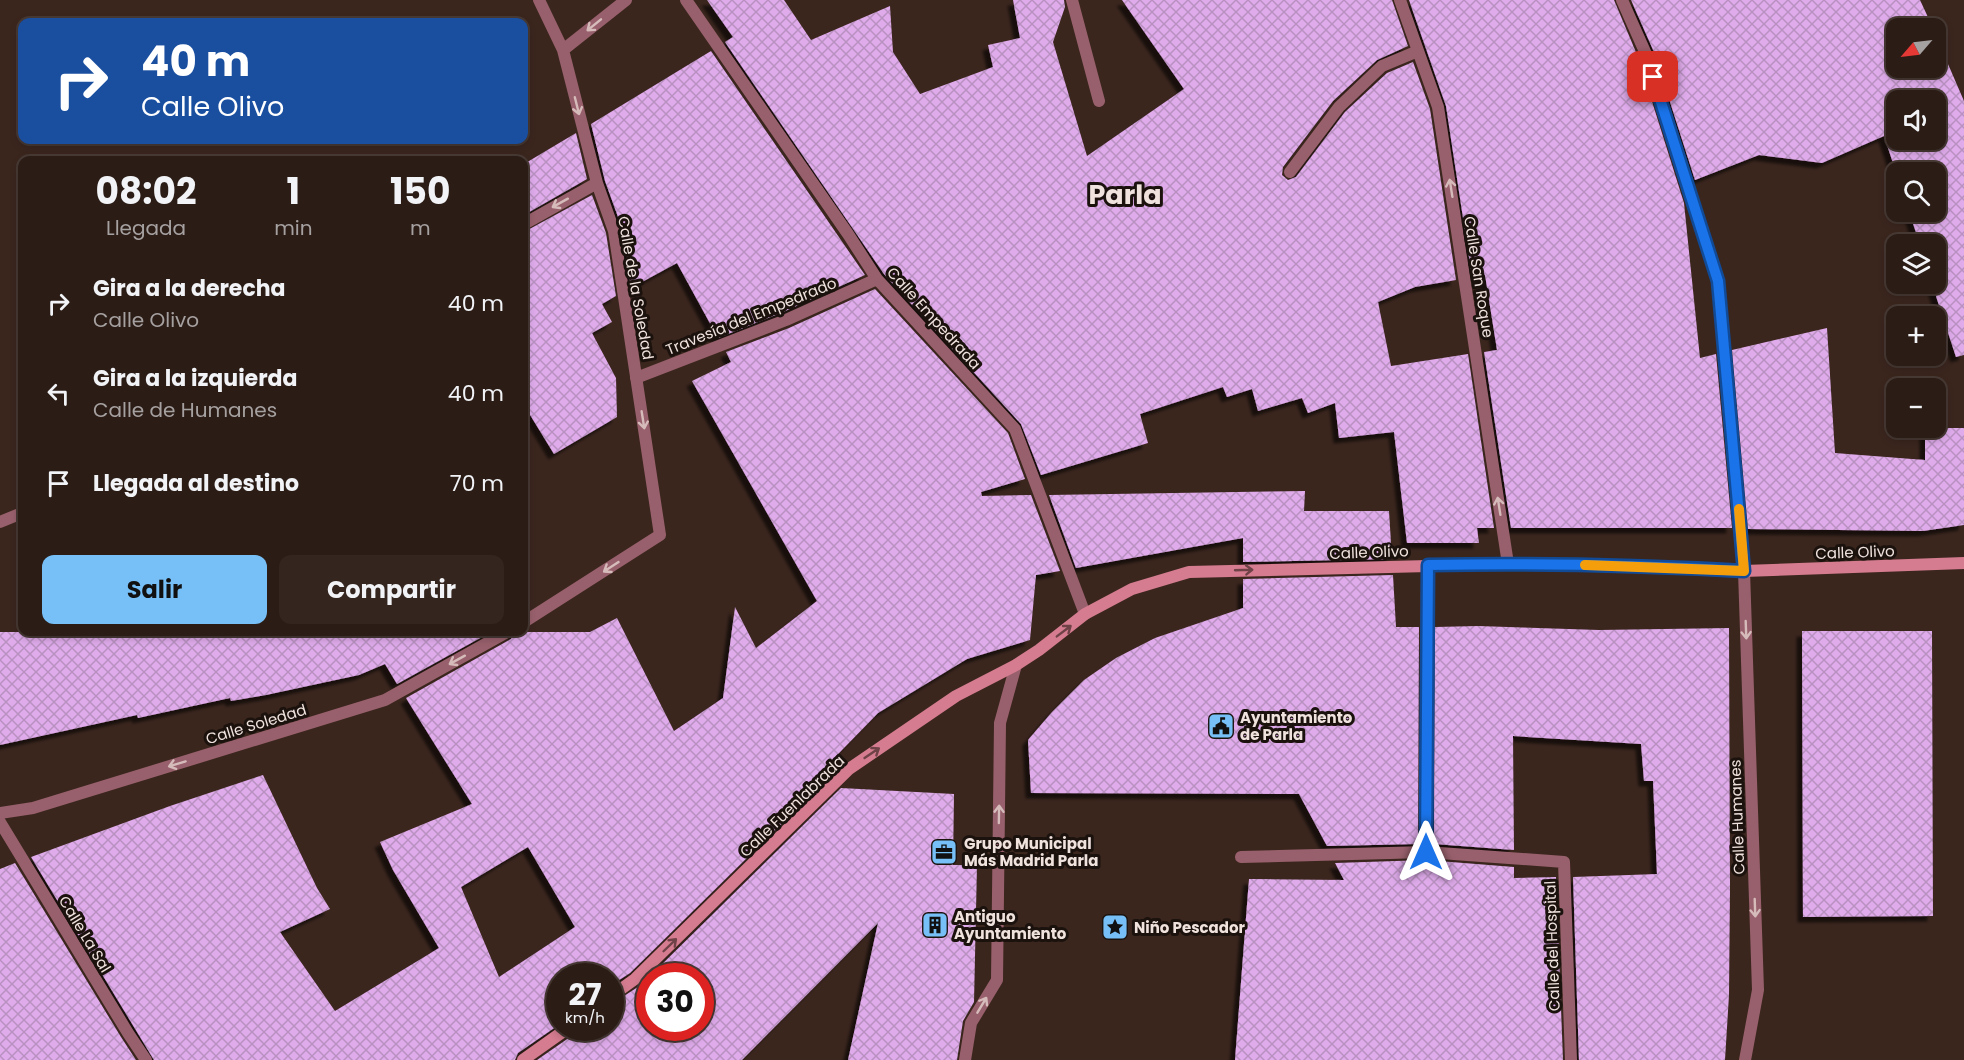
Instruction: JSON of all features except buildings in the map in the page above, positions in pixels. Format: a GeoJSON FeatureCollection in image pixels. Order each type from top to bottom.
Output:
{"type":"FeatureCollection","features":[{"type":"Feature","properties":{"kind":"street","name":"Calle de la Soledad"},"geometry":{"type":"LineString","coordinates":[[528,619],[660,535],[614,231],[597,183],[563,50],[539,0]]}},
{"type":"Feature","properties":{"kind":"street"},"geometry":{"type":"LineString","coordinates":[[563,50],[626,0]]}},
{"type":"Feature","properties":{"kind":"street","name":"Calle Empedrada"},"geometry":{"type":"LineString","coordinates":[[686,0],[877,279],[1015,429],[1085,614]]}},
{"type":"Feature","properties":{"kind":"street"},"geometry":{"type":"LineString","coordinates":[[1072,0],[1099,101]]}},
{"type":"Feature","properties":{"kind":"street","name":"Calle San Roque"},"geometry":{"type":"LineString","coordinates":[[1400,0],[1438,107],[1508,564]]}},
{"type":"Feature","properties":{"kind":"street","name":"Calle Humanes"},"geometry":{"type":"LineString","coordinates":[[1622,0],[1646,54],[1718,281],[1744,571],[1758,990],[1745,1060]]}},
{"type":"Feature","properties":{"kind":"street"},"geometry":{"type":"LineString","coordinates":[[1290,172],[1339,107],[1382,66],[1418,51]]}},
{"type":"Feature","properties":{"kind":"street"},"geometry":{"type":"LineString","coordinates":[[528,222],[597,183]]}},
{"type":"Feature","properties":{"kind":"street","name":"Travesía del Empedrado"},"geometry":{"type":"LineString","coordinates":[[636,378],[786,320],[877,279]]}},
{"type":"Feature","properties":{"kind":"street"},"geometry":{"type":"LineString","coordinates":[[0,522],[18,515]]}},
{"type":"Feature","properties":{"kind":"street","name":"Calle Olivo"},"geometry":{"type":"LineString","coordinates":[[1016,665],[1085,614],[1132,589],[1189,572],[1508,564],[1680,567],[1744,571],[1964,563]]}},
{"type":"Feature","properties":{"kind":"street"},"geometry":{"type":"LineString","coordinates":[[1426,852],[1428,565]]}},
{"type":"Feature","properties":{"kind":"street","name":"Calle Soledad"},"geometry":{"type":"LineString","coordinates":[[0,813],[33,808],[385,700],[500,636]]}},
{"type":"Feature","properties":{"kind":"street"},"geometry":{"type":"LineString","coordinates":[[966,1060],[971,1023],[997,980],[1000,723],[1016,665]]}},
{"type":"Feature","properties":{"kind":"street","name":"Calle Fuenlabrada"},"geometry":{"type":"LineString","coordinates":[[624,987],[635,979],[849,769],[956,696],[1016,665]]}},
{"type":"Feature","properties":{"kind":"street","name":"Calle La Sal"},"geometry":{"type":"LineString","coordinates":[[0,822],[146,1060]]}},
{"type":"Feature","properties":{"kind":"street","name":"Calle del Hospital"},"geometry":{"type":"LineString","coordinates":[[1241,857],[1426,852],[1564,862],[1571,1060]]}},
{"type":"Feature","properties":{"kind":"street"},"geometry":{"type":"LineString","coordinates":[[523,1060],[550,1041]]}},
{"type":"Feature","properties":{"kind":"slow traffic"},"geometry":{"type":"LineString","coordinates":[[1585,565],[1744,571],[1739,509]]}},
{"type":"Feature","properties":{"kind":"place","name":"Ayuntamiento de Parla"},"geometry":{"type":"Point","coordinates":[1221,726]}},
{"type":"Feature","properties":{"kind":"place","name":"Grupo Municipal Más Madrid Parla"},"geometry":{"type":"Point","coordinates":[944,852]}},
{"type":"Feature","properties":{"kind":"place","name":"Antiguo Ayuntamiento"},"geometry":{"type":"Point","coordinates":[935,925]}},
{"type":"Feature","properties":{"kind":"place","name":"Niño Pescador"},"geometry":{"type":"Point","coordinates":[1115,927]}},
{"type":"Feature","properties":{"kind":"district","name":"Parla"},"geometry":{"type":"Point","coordinates":[1125,194]}},
{"type":"Feature","properties":{"kind":"route"},"geometry":{"type":"LineString","coordinates":[[1426,852],[1428,565],[1680,567],[1744,571],[1718,281],[1653,77]]}}]}
